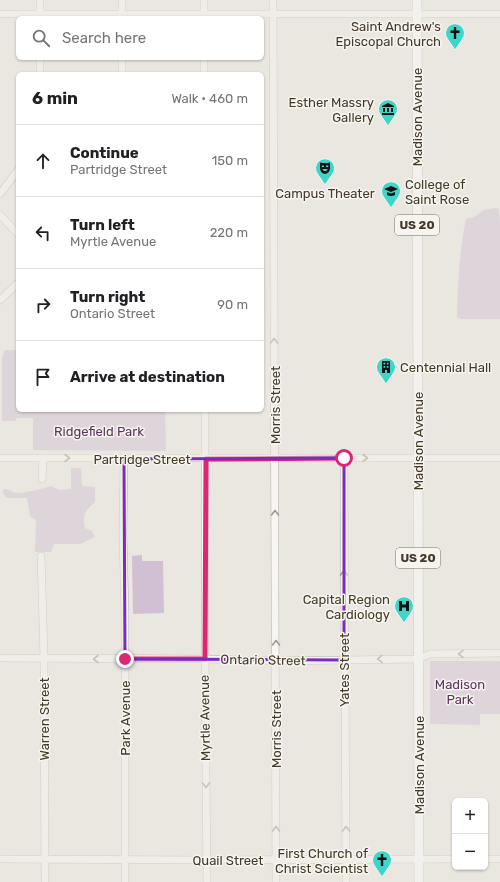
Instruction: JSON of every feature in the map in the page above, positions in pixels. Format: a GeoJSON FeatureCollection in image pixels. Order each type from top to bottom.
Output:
{"type":"FeatureCollection","features":[{"type":"Feature","properties":{"kind":"main road","name":"Madison Avenue"},"geometry":{"type":"LineString","coordinates":[[417,0],[419,882]]}},
{"type":"Feature","properties":{"kind":"street"},"geometry":{"type":"LineString","coordinates":[[40,0],[40,16]]}},
{"type":"Feature","properties":{"kind":"street"},"geometry":{"type":"LineString","coordinates":[[122,0],[122,16]]}},
{"type":"Feature","properties":{"kind":"street"},"geometry":{"type":"LineString","coordinates":[[204,0],[204,16]]}},
{"type":"Feature","properties":{"kind":"street","name":"Morris Street"},"geometry":{"type":"LineString","coordinates":[[273,0],[276,882]]}},
{"type":"Feature","properties":{"kind":"street"},"geometry":{"type":"LineString","coordinates":[[0,14],[40,16],[500,14]]}},
{"type":"Feature","properties":{"kind":"street"},"geometry":{"type":"LineString","coordinates":[[40,60],[40,72]]}},
{"type":"Feature","properties":{"kind":"street"},"geometry":{"type":"LineString","coordinates":[[122,60],[122,72]]}},
{"type":"Feature","properties":{"kind":"street"},"geometry":{"type":"LineString","coordinates":[[204,60],[204,72]]}},
{"type":"Feature","properties":{"kind":"street"},"geometry":{"type":"LineString","coordinates":[[0,194],[16,173]]}},
{"type":"Feature","properties":{"kind":"street"},"geometry":{"type":"LineString","coordinates":[[0,215],[16,232]]}},
{"type":"Feature","properties":{"kind":"street"},"geometry":{"type":"LineString","coordinates":[[0,300],[16,285]]}},
{"type":"Feature","properties":{"kind":"street","name":"Myrtle Avenue"},"geometry":{"type":"LineString","coordinates":[[205,412],[207,882]]}},
{"type":"Feature","properties":{"kind":"street","name":"Partridge Street"},"geometry":{"type":"LineString","coordinates":[[0,458],[500,458]]}},
{"type":"Feature","properties":{"kind":"street"},"geometry":{"type":"LineString","coordinates":[[42,479],[43,458]]}},
{"type":"Feature","properties":{"kind":"street","name":"Yates Street"},"geometry":{"type":"LineString","coordinates":[[344,458],[346,882]]}},
{"type":"Feature","properties":{"kind":"street","name":"Park Avenue"},"geometry":{"type":"LineString","coordinates":[[124,459],[125,882]]}},
{"type":"Feature","properties":{"kind":"street","name":"Warren Street"},"geometry":{"type":"LineString","coordinates":[[42,556],[45,882]]}},
{"type":"Feature","properties":{"kind":"street","name":"Ontario Street"},"geometry":{"type":"LineString","coordinates":[[0,658],[205,659],[276,661],[419,659],[430,654],[500,653]]}},
{"type":"Feature","properties":{"kind":"street","name":"Quail Street"},"geometry":{"type":"LineString","coordinates":[[0,859],[452,859]]}},
{"type":"Feature","properties":{"kind":"street"},"geometry":{"type":"LineString","coordinates":[[488,859],[500,859]]}},
{"type":"Feature","properties":{"kind":"highlighted area"},"geometry":{"type":"Polygon","coordinates":[[[344,458],[344,660],[125,659],[124,459],[344,458]]]}},
{"type":"Feature","properties":{"kind":"green space"},"geometry":{"type":"Polygon","coordinates":[[[499,209],[500,224],[500,319],[460,319],[457,317],[458,280],[460,255],[466,219],[474,217],[484,210],[499,209]]]}},
{"type":"Feature","properties":{"kind":"green space","name":"Ridgefield Park"},"geometry":{"type":"Polygon","coordinates":[[[5,350],[16,350],[16,412],[165,412],[166,451],[33,450],[33,418],[16,418],[16,421],[2,421],[2,358],[5,350]]]}},
{"type":"Feature","properties":{"kind":"green space"},"geometry":{"type":"Polygon","coordinates":[[[71,468],[81,468],[82,486],[95,487],[95,502],[85,513],[84,519],[85,528],[92,531],[95,537],[80,544],[54,544],[51,552],[35,552],[36,520],[30,516],[27,498],[7,498],[2,492],[4,489],[7,489],[16,493],[23,493],[51,486],[59,490],[71,489],[71,468]]]}},
{"type":"Feature","properties":{"kind":"green space"},"geometry":{"type":"Polygon","coordinates":[[[142,555],[142,561],[163,561],[164,613],[133,614],[132,556],[142,555]]]}},
{"type":"Feature","properties":{"kind":"green space","name":"Madison Park"},"geometry":{"type":"Polygon","coordinates":[[[430,661],[500,661],[500,714],[480,714],[480,725],[430,724],[430,661]]]}},
{"type":"Feature","properties":{"kind":"place","name":"Saint Andrew's Episcopal Church"},"geometry":{"type":"Point","coordinates":[455,50]}},
{"type":"Feature","properties":{"kind":"place","name":"Esther Massry Gallery"},"geometry":{"type":"Point","coordinates":[388,126]}},
{"type":"Feature","properties":{"kind":"place","name":"Campus Theater"},"geometry":{"type":"Point","coordinates":[325,185]}},
{"type":"Feature","properties":{"kind":"place","name":"College of Saint Rose"},"geometry":{"type":"Point","coordinates":[391,208]}},
{"type":"Feature","properties":{"kind":"place","name":"Centennial Hall"},"geometry":{"type":"Point","coordinates":[386,384]}},
{"type":"Feature","properties":{"kind":"place","name":"Capital Region Cardiology"},"geometry":{"type":"Point","coordinates":[404,623]}},
{"type":"Feature","properties":{"kind":"place","name":"First Church of Christ Scientist"},"geometry":{"type":"Point","coordinates":[382,877]}},
{"type":"Feature","properties":{"kind":"route"},"geometry":{"type":"LineString","coordinates":[[125,659],[205,659],[206,459],[344,458]]}}]}
